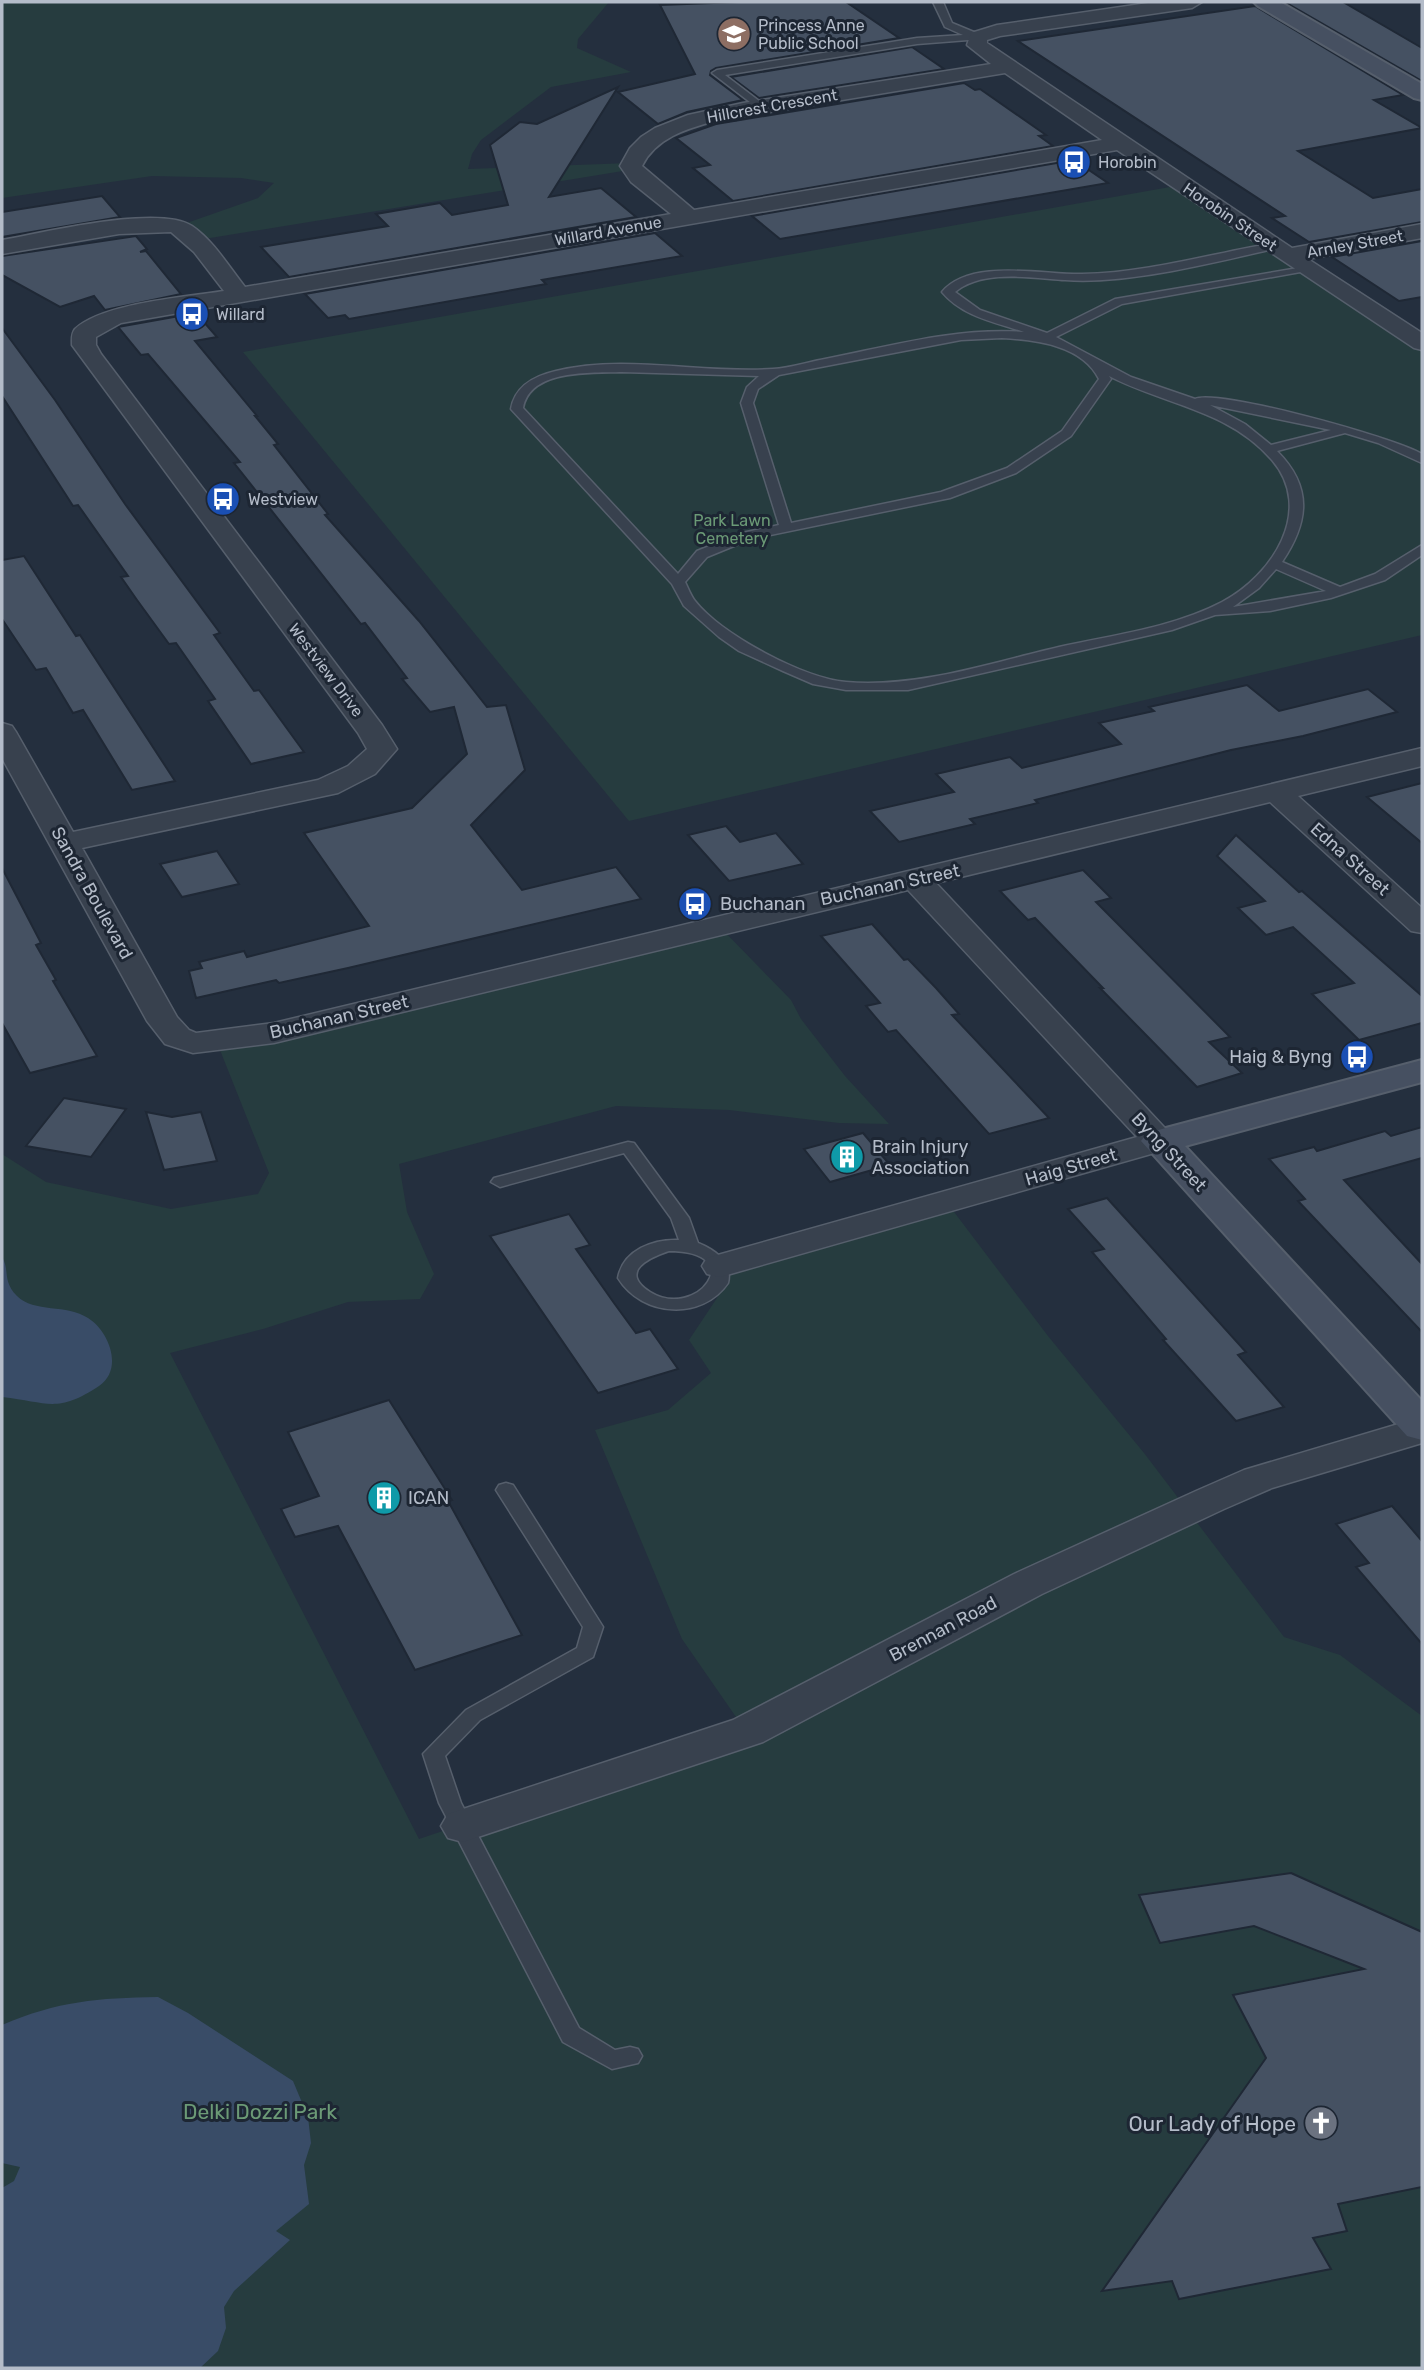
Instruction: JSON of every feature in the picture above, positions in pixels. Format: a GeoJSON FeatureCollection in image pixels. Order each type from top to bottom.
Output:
{"type":"FeatureCollection","features":[{"type":"Feature","properties":{"kind":"street"},"geometry":{"type":"LineString","coordinates":[[978,37],[997,31],[1192,2]]}},
{"type":"Feature","properties":{"kind":"street"},"geometry":{"type":"LineString","coordinates":[[1265,2],[1422,93]]}},
{"type":"Feature","properties":{"kind":"street","name":"Horobin Street"},"geometry":{"type":"LineString","coordinates":[[978,37],[977,45],[1008,68],[1422,343]]}},
{"type":"Feature","properties":{"kind":"street","name":"Hillcrest Crescent"},"geometry":{"type":"LineString","coordinates":[[689,217],[639,177],[631,166],[635,153],[650,140],[691,121],[759,106],[1008,68]]}},
{"type":"Feature","properties":{"kind":"street","name":"Willard Avenue"},"geometry":{"type":"LineString","coordinates":[[97,326],[114,317],[135,313],[1120,143]]}},
{"type":"Feature","properties":{"kind":"street"},"geometry":{"type":"LineString","coordinates":[[2,247],[137,225],[160,224],[178,227],[190,235],[239,295]]}},
{"type":"Feature","properties":{"kind":"street","name":"Arnley Street"},"geometry":{"type":"LineString","coordinates":[[1289,257],[1422,231]]}},
{"type":"Feature","properties":{"kind":"street","name":"Westview Drive"},"geometry":{"type":"LineString","coordinates":[[65,842],[327,787],[356,774],[373,762],[382,749],[372,731],[90,356],[83,345],[83,334],[97,326]]}},
{"type":"Feature","properties":{"kind":"street","name":"Sandra Boulevard"},"geometry":{"type":"LineString","coordinates":[[2,732],[163,1021],[177,1037],[193,1043]]}},
{"type":"Feature","properties":{"kind":"street","name":"Buchanan Street"},"geometry":{"type":"LineString","coordinates":[[193,1043],[274,1033],[1422,757]]}},
{"type":"Feature","properties":{"kind":"street","name":"Edna Street"},"geometry":{"type":"LineString","coordinates":[[1277,793],[1422,924]]}},
{"type":"Feature","properties":{"kind":"street","name":"Byng Street"},"geometry":{"type":"LineString","coordinates":[[915,879],[1422,1428]]}},
{"type":"Feature","properties":{"kind":"street","name":"Haig Street"},"geometry":{"type":"LineString","coordinates":[[720,1266],[1422,1071]]}},
{"type":"Feature","properties":{"kind":"street","name":"Brennan Road"},"geometry":{"type":"LineString","coordinates":[[463,1826],[748,1731],[1028,1584],[1210,1500],[1258,1479],[1422,1428]]}},
{"type":"Feature","properties":{"kind":"lane"},"geometry":{"type":"LineString","coordinates":[[938,2],[948,26],[978,37]]}},
{"type":"Feature","properties":{"kind":"lane"},"geometry":{"type":"LineString","coordinates":[[759,106],[717,72],[917,41],[978,37]]}},
{"type":"Feature","properties":{"kind":"lane"},"geometry":{"type":"LineString","coordinates":[[1289,257],[1090,278],[1019,274],[993,276],[951,288],[948,292],[954,300],[971,310],[1047,337],[1118,376],[1203,407],[1261,441],[1290,475],[1300,514],[1276,564],[1263,580],[1213,612],[1172,626],[908,686],[869,687],[818,681],[744,649],[689,603],[678,582],[517,409],[517,399],[524,390],[538,381],[573,371],[738,374],[775,372],[961,336],[1002,334],[1047,337],[1099,309],[1289,257]]}},
{"type":"Feature","properties":{"kind":"lane"},"geometry":{"type":"LineString","coordinates":[[1115,275],[1142,296]]}},
{"type":"Feature","properties":{"kind":"lane"},"geometry":{"type":"LineString","coordinates":[[678,582],[681,571],[691,559],[732,540],[927,501],[998,478],[1026,464],[1077,425],[1096,399],[1105,379],[1097,363]]}},
{"type":"Feature","properties":{"kind":"lane"},"geometry":{"type":"LineString","coordinates":[[775,372],[753,384],[748,392],[747,403],[786,528]]}},
{"type":"Feature","properties":{"kind":"lane"},"geometry":{"type":"LineString","coordinates":[[1176,397],[1231,405],[1344,430],[1385,442],[1422,459]]}},
{"type":"Feature","properties":{"kind":"lane"},"geometry":{"type":"LineString","coordinates":[[1270,449],[1344,430]]}},
{"type":"Feature","properties":{"kind":"lane"},"geometry":{"type":"LineString","coordinates":[[1213,612],[1270,608],[1337,591],[1362,583],[1410,561],[1422,549]]}},
{"type":"Feature","properties":{"kind":"lane"},"geometry":{"type":"LineString","coordinates":[[1276,564],[1337,591]]}},
{"type":"Feature","properties":{"kind":"lane"},"geometry":{"type":"LineString","coordinates":[[500,1182],[628,1147],[680,1218],[690,1246]]}},
{"type":"Feature","properties":{"kind":"lane"},"geometry":{"type":"LineString","coordinates":[[667,1245],[690,1246],[708,1253],[720,1266],[721,1277],[712,1292],[699,1300],[679,1304],[658,1303],[632,1290],[626,1281],[626,1271],[632,1260],[647,1250],[667,1245]]}},
{"type":"Feature","properties":{"kind":"lane"},"geometry":{"type":"LineString","coordinates":[[506,1490],[593,1627],[586,1652],[473,1716],[434,1754],[450,1803],[572,2035],[612,2060],[630,2056]]}},
{"type":"Feature","properties":{"kind":"green space"},"geometry":{"type":"Polygon","coordinates":[[[2,2],[609,2],[578,39],[577,48],[631,72],[551,87],[481,140],[472,154],[468,169],[630,163],[629,170],[198,240],[181,225],[258,198],[274,183],[241,178],[152,176],[2,198],[2,2]]]}},
{"type":"Feature","properties":{"kind":"green space","name":"Park Lawn Cemetery"},"geometry":{"type":"Polygon","coordinates":[[[1181,185],[1422,344],[1422,635],[629,821],[243,352],[1181,185]]]}},
{"type":"Feature","properties":{"kind":"green space","name":"Delki Dozzi Park"},"geometry":{"type":"Polygon","coordinates":[[[717,924],[791,1000],[801,1019],[845,1076],[889,1124],[839,1123],[729,1110],[616,1106],[399,1164],[407,1212],[434,1274],[420,1299],[348,1302],[263,1329],[170,1353],[419,1839],[745,1730],[682,1639],[595,1430],[668,1410],[711,1373],[689,1340],[721,1292],[727,1273],[945,1200],[1048,1336],[1144,1453],[1284,1637],[1340,1655],[1422,1716],[1422,2368],[2,2368],[2,1154],[46,1182],[171,1209],[258,1194],[269,1173],[216,1040],[717,924]]]}},
{"type":"Feature","properties":{"kind":"water"},"geometry":{"type":"Polygon","coordinates":[[[2,1257],[12,1291],[24,1301],[80,1314],[96,1324],[111,1350],[112,1360],[107,1379],[99,1386],[85,1395],[62,1403],[2,1397],[2,1257]]]}},
{"type":"Feature","properties":{"kind":"water"},"geometry":{"type":"Polygon","coordinates":[[[158,1997],[188,2013],[293,2081],[308,2117],[311,2143],[304,2165],[309,2204],[276,2231],[290,2240],[234,2291],[224,2307],[226,2328],[218,2351],[200,2368],[2,2368],[2,2188],[14,2181],[20,2167],[2,2163],[2,2025],[78,2002],[158,1997]]]}},
{"type":"Feature","properties":{"kind":"building"},"geometry":{"type":"Polygon","coordinates":[[[846,2],[899,38],[716,68],[710,75],[743,100],[687,112],[658,124],[618,92],[695,74],[660,5],[846,2]]]}},
{"type":"Feature","properties":{"kind":"building"},"geometry":{"type":"Polygon","coordinates":[[[1285,2],[1343,2],[1422,48],[1422,81],[1285,2]]]}},
{"type":"Feature","properties":{"kind":"building"},"geometry":{"type":"Polygon","coordinates":[[[1255,6],[1403,95],[1374,100],[1422,128],[1298,151],[1373,198],[1422,189],[1422,222],[1309,242],[1272,218],[1285,216],[1018,41],[1255,6]]]}},
{"type":"Feature","properties":{"kind":"building"},"geometry":{"type":"Polygon","coordinates":[[[912,47],[944,69],[759,98],[731,77],[912,47]]]}},
{"type":"Feature","properties":{"kind":"building"},"geometry":{"type":"Polygon","coordinates":[[[964,83],[975,90],[980,89],[1046,135],[1039,136],[1053,146],[733,201],[693,168],[710,165],[676,138],[716,124],[964,83]]]}},
{"type":"Feature","properties":{"kind":"building"},"geometry":{"type":"Polygon","coordinates":[[[618,87],[549,197],[601,188],[636,217],[289,277],[261,247],[388,226],[376,214],[440,203],[452,215],[508,205],[490,145],[520,122],[537,124],[618,87]]]}},
{"type":"Feature","properties":{"kind":"building"},"geometry":{"type":"Polygon","coordinates":[[[1074,160],[1108,183],[780,239],[752,216],[1074,160]]]}},
{"type":"Feature","properties":{"kind":"building"},"geometry":{"type":"Polygon","coordinates":[[[102,196],[120,217],[2,237],[2,212],[102,196]]]}},
{"type":"Feature","properties":{"kind":"building"},"geometry":{"type":"Polygon","coordinates":[[[655,233],[682,256],[542,280],[546,284],[349,319],[345,315],[328,318],[305,294],[655,233]]]}},
{"type":"Feature","properties":{"kind":"building"},"geometry":{"type":"Polygon","coordinates":[[[136,236],[147,249],[140,252],[146,251],[181,294],[105,310],[94,296],[60,307],[2,275],[2,256],[136,236]]]}},
{"type":"Feature","properties":{"kind":"building"},"geometry":{"type":"Polygon","coordinates":[[[1422,241],[1422,297],[1399,301],[1332,257],[1422,241]]]}},
{"type":"Feature","properties":{"kind":"building"},"geometry":{"type":"Polygon","coordinates":[[[196,313],[217,337],[195,341],[278,444],[274,445],[328,514],[325,515],[419,621],[487,707],[506,705],[525,770],[471,825],[522,890],[616,867],[641,899],[348,968],[279,983],[276,980],[196,998],[189,971],[202,968],[199,962],[244,951],[247,957],[369,926],[304,833],[412,808],[467,754],[454,707],[430,712],[402,679],[407,678],[365,623],[361,624],[234,463],[240,462],[148,354],[141,355],[118,327],[196,313]]]}},
{"type":"Feature","properties":{"kind":"building"},"geometry":{"type":"Polygon","coordinates":[[[2,328],[55,400],[125,504],[220,633],[214,635],[254,691],[259,690],[304,752],[251,764],[208,701],[215,699],[176,643],[169,644],[137,600],[121,577],[128,576],[78,505],[73,506],[2,396],[2,328]]]}},
{"type":"Feature","properties":{"kind":"building"},"geometry":{"type":"Polygon","coordinates":[[[24,556],[76,636],[80,635],[175,781],[132,790],[83,710],[73,713],[46,668],[36,670],[2,619],[2,560],[24,556]]]}},
{"type":"Feature","properties":{"kind":"building"},"geometry":{"type":"Polygon","coordinates":[[[1247,685],[1279,711],[1368,689],[1397,712],[1303,736],[1231,750],[1035,800],[1038,803],[970,819],[975,824],[899,842],[870,811],[954,792],[936,774],[1010,757],[1022,768],[1121,744],[1099,723],[1154,711],[1149,707],[1247,685]]]}},
{"type":"Feature","properties":{"kind":"building"},"geometry":{"type":"Polygon","coordinates":[[[1422,783],[1422,843],[1367,797],[1422,783]]]}},
{"type":"Feature","properties":{"kind":"building"},"geometry":{"type":"Polygon","coordinates":[[[726,826],[740,842],[776,833],[803,864],[729,881],[688,835],[726,826]]]}},
{"type":"Feature","properties":{"kind":"building"},"geometry":{"type":"Polygon","coordinates":[[[1236,835],[1422,996],[1422,1023],[1359,1040],[1312,994],[1354,983],[1293,927],[1266,935],[1238,908],[1265,901],[1217,856],[1236,835]]]}},
{"type":"Feature","properties":{"kind":"building"},"geometry":{"type":"Polygon","coordinates":[[[217,851],[239,884],[182,897],[160,864],[217,851]]]}},
{"type":"Feature","properties":{"kind":"building"},"geometry":{"type":"Polygon","coordinates":[[[2,868],[41,943],[36,945],[56,980],[53,981],[97,1056],[30,1073],[2,1023],[2,868]]]}},
{"type":"Feature","properties":{"kind":"building"},"geometry":{"type":"Polygon","coordinates":[[[1083,870],[1111,898],[1096,902],[1230,1037],[1209,1042],[1242,1073],[1197,1087],[1035,918],[1028,920],[1000,891],[1083,870]]]}},
{"type":"Feature","properties":{"kind":"building"},"geometry":{"type":"Polygon","coordinates":[[[872,924],[904,960],[908,959],[936,988],[959,1014],[952,1015],[1049,1118],[989,1134],[896,1030],[888,1032],[866,1006],[880,1003],[821,936],[872,924]]]}},
{"type":"Feature","properties":{"kind":"building"},"geometry":{"type":"Polygon","coordinates":[[[64,1098],[126,1109],[91,1157],[26,1146],[64,1098]]]}},
{"type":"Feature","properties":{"kind":"building"},"geometry":{"type":"Polygon","coordinates":[[[146,1112],[172,1117],[201,1112],[217,1161],[164,1170],[146,1112]]]}},
{"type":"Feature","properties":{"kind":"building"},"geometry":{"type":"Polygon","coordinates":[[[1422,1127],[1422,1158],[1344,1180],[1422,1264],[1422,1332],[1298,1201],[1305,1199],[1269,1159],[1314,1147],[1317,1151],[1385,1131],[1391,1136],[1422,1127]]]}},
{"type":"Feature","properties":{"kind":"building","name":"Brain Injury Association"},"geometry":{"type":"Polygon","coordinates":[[[863,1133],[890,1165],[830,1182],[804,1149],[863,1133]]]}},
{"type":"Feature","properties":{"kind":"building"},"geometry":{"type":"Polygon","coordinates":[[[1107,1198],[1246,1352],[1238,1355],[1284,1407],[1236,1421],[1163,1340],[1166,1339],[1092,1252],[1104,1249],[1068,1209],[1107,1198]]]}},
{"type":"Feature","properties":{"kind":"building"},"geometry":{"type":"Polygon","coordinates":[[[569,1214],[590,1245],[576,1249],[636,1333],[650,1329],[678,1369],[598,1393],[490,1236],[569,1214]]]}},
{"type":"Feature","properties":{"kind":"building","name":"ICAN"},"geometry":{"type":"Polygon","coordinates":[[[389,1400],[452,1500],[448,1501],[522,1635],[415,1670],[338,1526],[295,1537],[281,1509],[319,1496],[288,1432],[389,1400]]]}},
{"type":"Feature","properties":{"kind":"building"},"geometry":{"type":"Polygon","coordinates":[[[1392,1506],[1422,1541],[1422,1644],[1356,1567],[1369,1563],[1336,1524],[1392,1506]]]}},
{"type":"Feature","properties":{"kind":"building","name":"Our Lady of Hope"},"geometry":{"type":"Polygon","coordinates":[[[1291,1873],[1422,1932],[1422,2187],[1338,2204],[1347,2231],[1313,2238],[1331,2269],[1179,2299],[1172,2281],[1102,2291],[1266,2058],[1233,1995],[1364,1969],[1254,1926],[1160,1943],[1139,1895],[1291,1873]]]}},
{"type":"Feature","properties":{"kind":"place","name":"Princess Anne Public School"},"geometry":{"type":"Point","coordinates":[734,34]}},
{"type":"Feature","properties":{"kind":"place","name":"Horobin"},"geometry":{"type":"Point","coordinates":[1074,162]}},
{"type":"Feature","properties":{"kind":"place","name":"Willard"},"geometry":{"type":"Point","coordinates":[192,314]}},
{"type":"Feature","properties":{"kind":"place","name":"Westview"},"geometry":{"type":"Point","coordinates":[223,499]}},
{"type":"Feature","properties":{"kind":"place","name":"Buchanan"},"geometry":{"type":"Point","coordinates":[695,904]}},
{"type":"Feature","properties":{"kind":"place","name":"Haig & Byng"},"geometry":{"type":"Point","coordinates":[1357,1057]}},
{"type":"Feature","properties":{"kind":"place","name":"Brain Injury Association"},"geometry":{"type":"Point","coordinates":[847,1157]}},
{"type":"Feature","properties":{"kind":"place","name":"ICAN"},"geometry":{"type":"Point","coordinates":[384,1498]}},
{"type":"Feature","properties":{"kind":"place","name":"Our Lady of Hope"},"geometry":{"type":"Point","coordinates":[1321,2123]}}]}
